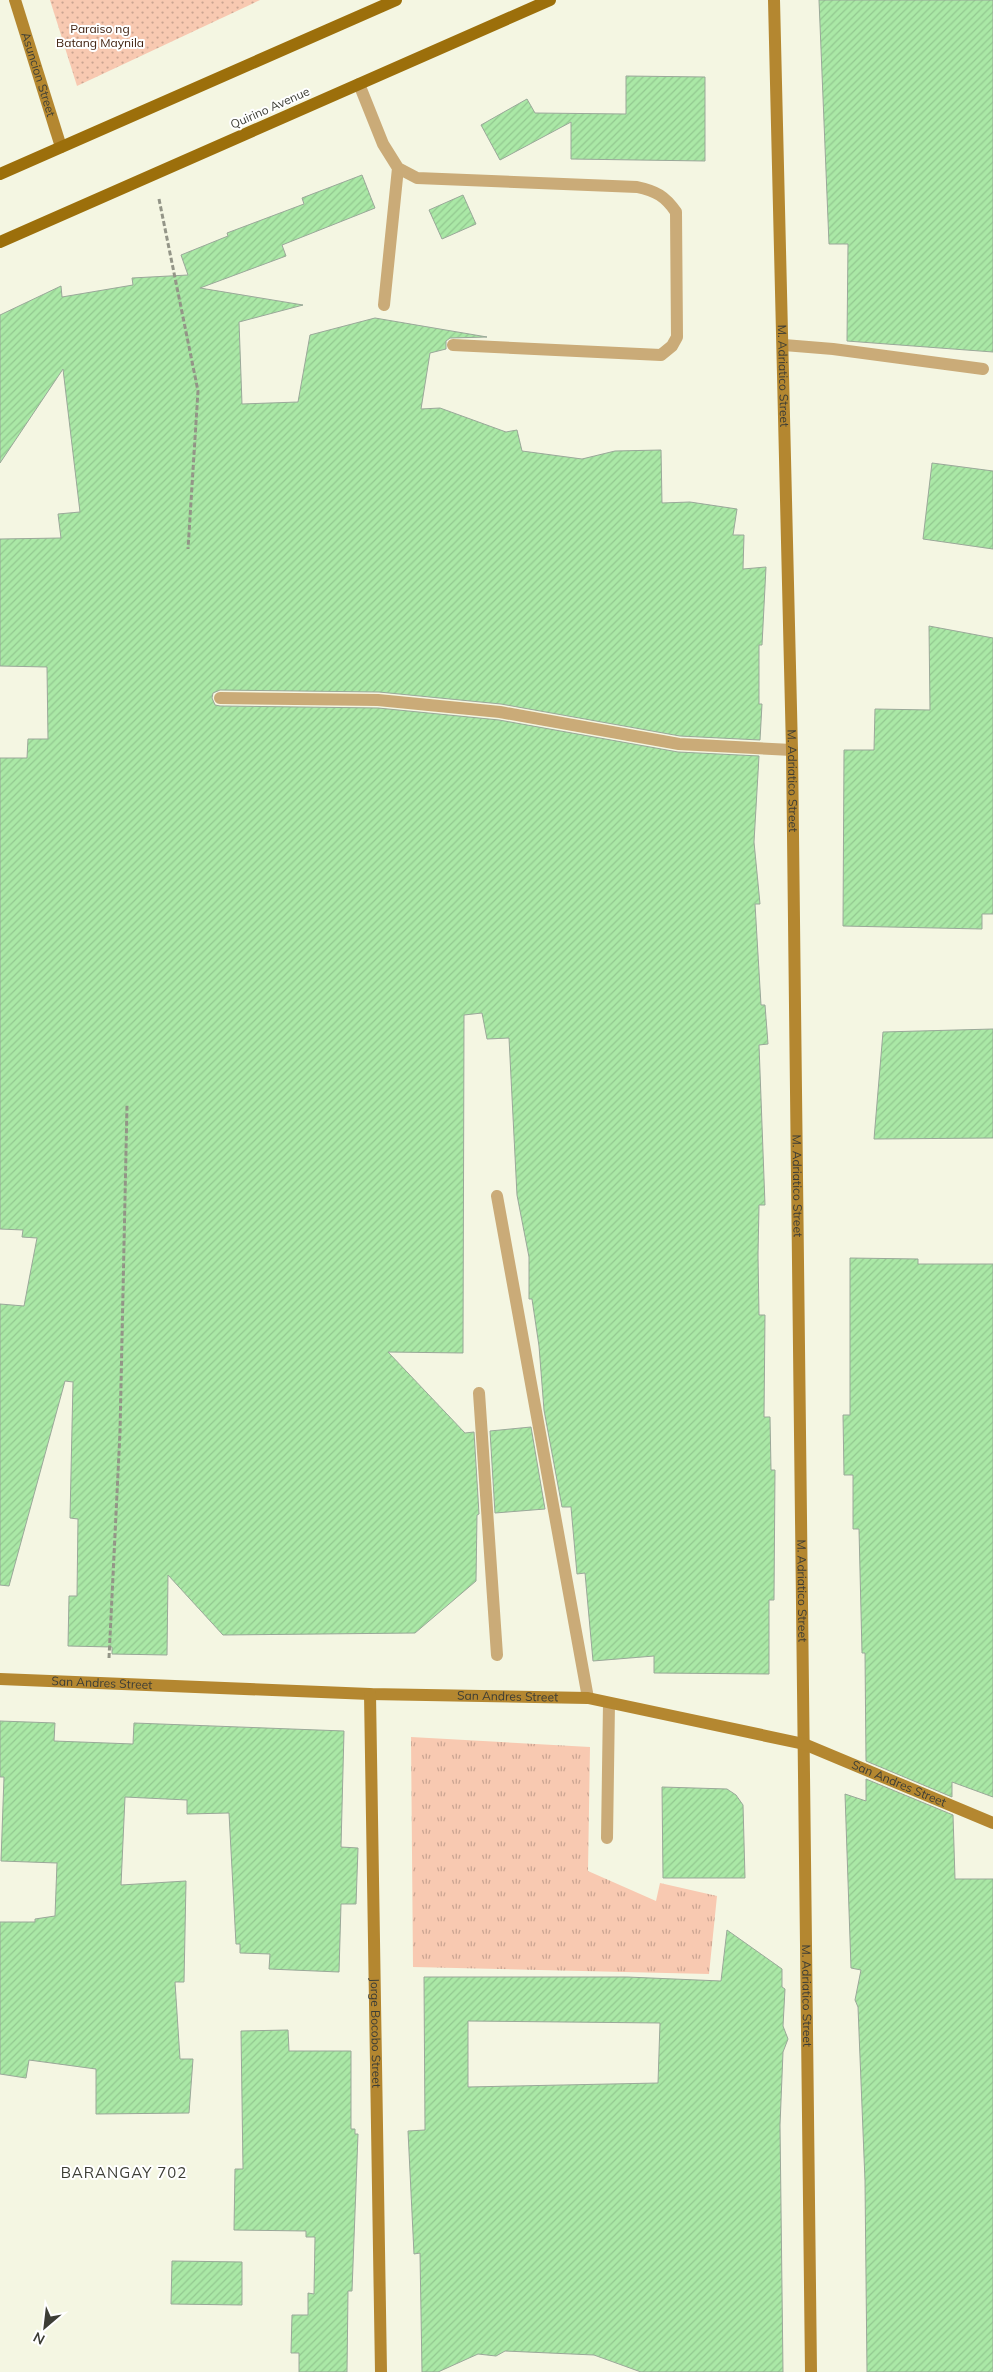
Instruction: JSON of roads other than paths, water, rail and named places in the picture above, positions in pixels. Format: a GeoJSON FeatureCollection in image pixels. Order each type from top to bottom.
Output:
{"type":"FeatureCollection","features":[{"type":"Feature","properties":{"kind":"main road"},"geometry":{"type":"LineString","coordinates":[[0,174],[396,0]]}},
{"type":"Feature","properties":{"kind":"main road","name":"Quirino Avenue"},"geometry":{"type":"LineString","coordinates":[[0,242],[550,0]]}},
{"type":"Feature","properties":{"kind":"street","name":"Asuncion Street"},"geometry":{"type":"LineString","coordinates":[[15,0],[61,147]]}},
{"type":"Feature","properties":{"kind":"street","name":"M. Adriatico Street"},"geometry":{"type":"LineString","coordinates":[[774,0],[784,345],[792,750],[811,2372]]}},
{"type":"Feature","properties":{"kind":"street"},"geometry":{"type":"LineString","coordinates":[[359,84],[383,144],[398,168],[417,178],[637,187],[652,190],[667,199],[676,212],[677,337],[672,346],[661,355],[453,344]]}},
{"type":"Feature","properties":{"kind":"street"},"geometry":{"type":"LineString","coordinates":[[384,305],[398,168]]}},
{"type":"Feature","properties":{"kind":"street"},"geometry":{"type":"LineString","coordinates":[[784,345],[833,349],[983,368]]}},
{"type":"Feature","properties":{"kind":"street"},"geometry":{"type":"LineString","coordinates":[[220,698],[378,700],[500,712],[679,744],[792,750]]}},
{"type":"Feature","properties":{"kind":"street"},"geometry":{"type":"LineString","coordinates":[[497,1196],[588,1698]]}},
{"type":"Feature","properties":{"kind":"street"},"geometry":{"type":"LineString","coordinates":[[479,1393],[497,1655]]}},
{"type":"Feature","properties":{"kind":"street","name":"San Andres Street"},"geometry":{"type":"LineString","coordinates":[[0,1679],[370,1694],[588,1698],[804,1744],[993,1823]]}},
{"type":"Feature","properties":{"kind":"street","name":"Jorge Bocobo Street"},"geometry":{"type":"LineString","coordinates":[[370,1694],[381,2372]]}},
{"type":"Feature","properties":{"kind":"street"},"geometry":{"type":"LineString","coordinates":[[607,1838],[609,1703]]}},
{"type":"Feature","properties":{"kind":"district","name":"BARANGAY 702"},"geometry":{"type":"Point","coordinates":[124,2173]}},
{"type":"Feature","properties":{"kind":"park label","name":"Paraiso ng Batang Maynila"},"geometry":{"type":"Point","coordinates":[100,36]}}]}
